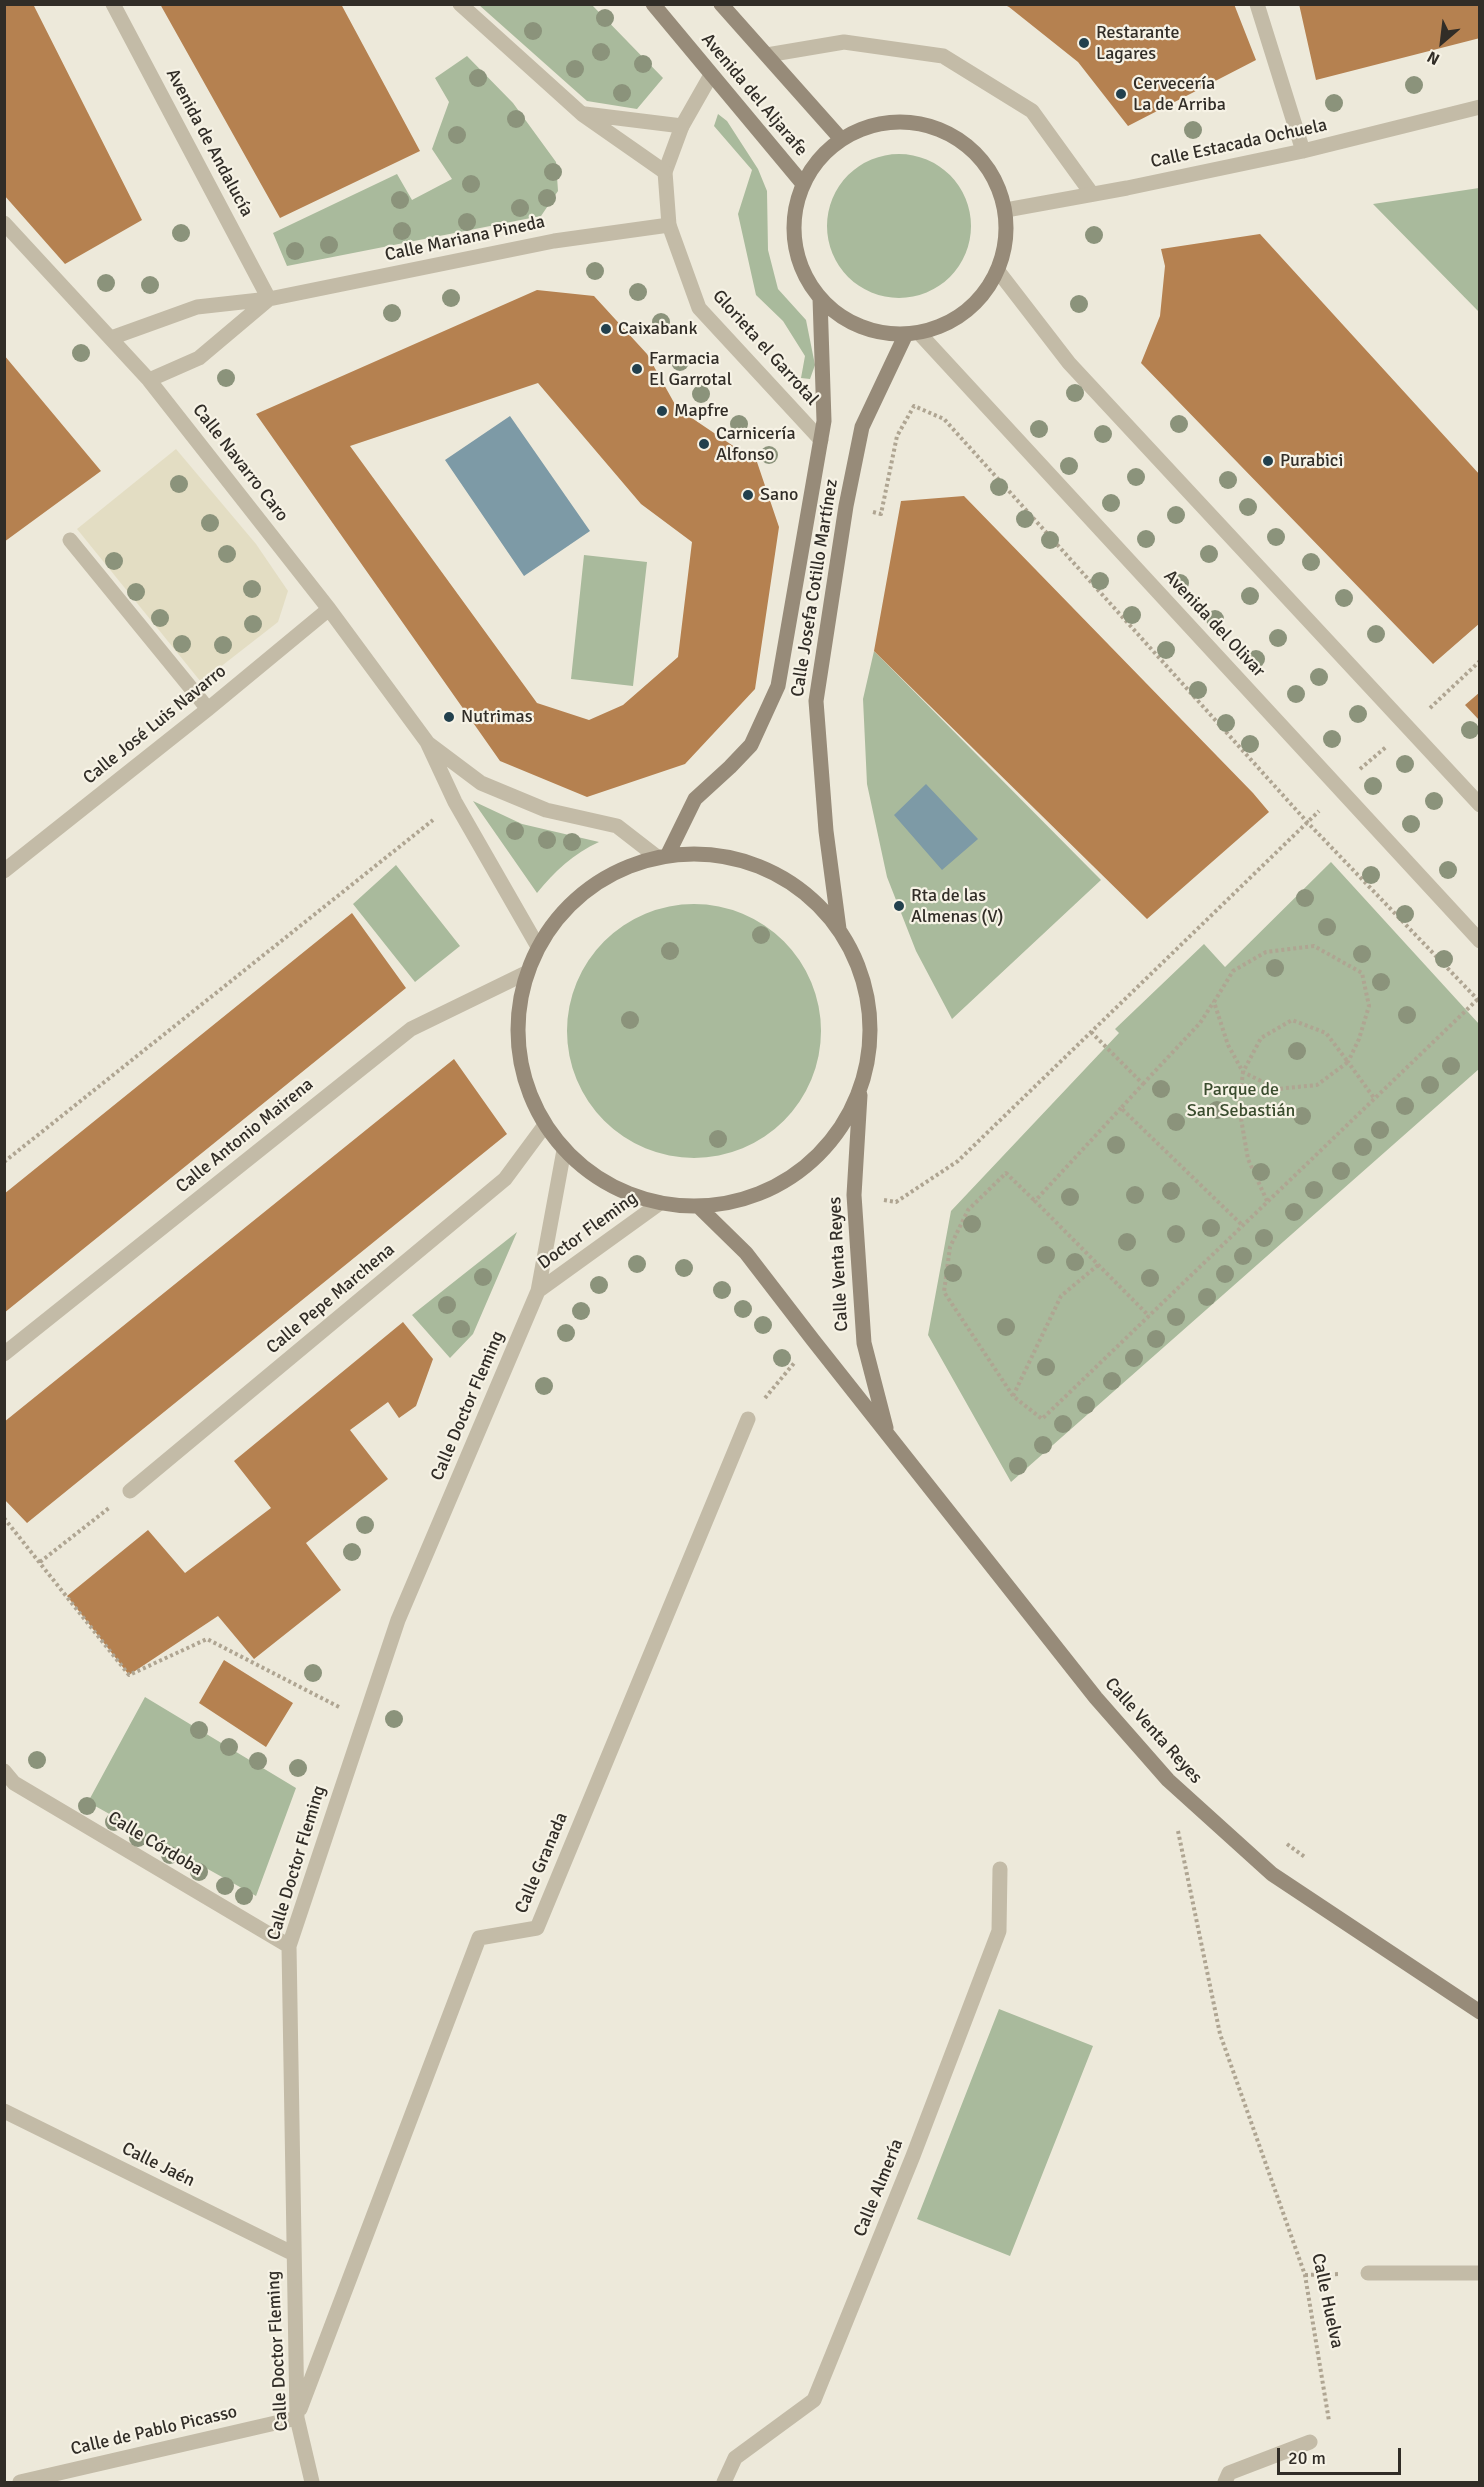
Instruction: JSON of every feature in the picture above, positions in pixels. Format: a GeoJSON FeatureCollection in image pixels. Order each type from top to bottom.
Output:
{"type":"FeatureCollection","features":[{"type":"Feature","properties":{"kind":"main road","name":"Avenida del Aljarafe"},"geometry":{"type":"LineString","coordinates":[[653,4],[803,184]]}},
{"type":"Feature","properties":{"kind":"main road","name":"Avenida del Aljarafe"},"geometry":{"type":"LineString","coordinates":[[721,4],[841,139]]}},
{"type":"Feature","properties":{"kind":"main road"},"geometry":{"type":"LineString","coordinates":[[908,122],[942,131],[972,150],[994,177],[1006,210],[1006,241],[998,271],[979,300],[952,322],[913,334],[874,332],[845,319],[820,298],[803,273],[795,243],[794,213],[803,184],[819,159],[841,139],[873,125],[908,122]]}},
{"type":"Feature","properties":{"kind":"main road","name":"Calle Josefa Cotillo Martínez"},"geometry":{"type":"LineString","coordinates":[[662,856],[695,799],[751,745],[778,686],[824,421],[820,298]]}},
{"type":"Feature","properties":{"kind":"main road","name":"Calle Josefa Cotillo Martínez"},"geometry":{"type":"LineString","coordinates":[[839,929],[826,831],[816,701],[846,506],[862,427],[913,334]]}},
{"type":"Feature","properties":{"kind":"main road"},"geometry":{"type":"LineString","coordinates":[[717,855],[765,867],[806,893],[839,929],[864,979],[871,1035],[861,1090],[835,1136],[797,1173],[750,1197],[698,1206],[660,1203],[608,1184],[564,1150],[545,1125],[523,1076],[516,1025],[526,973],[537,945],[587,888],[662,856],[717,855]]}},
{"type":"Feature","properties":{"kind":"main road","name":"Calle Venta Reyes"},"geometry":{"type":"LineString","coordinates":[[861,1090],[854,1195],[864,1343],[888,1433]]}},
{"type":"Feature","properties":{"kind":"main road","name":"Calle Venta Reyes"},"geometry":{"type":"LineString","coordinates":[[698,1206],[746,1253],[1096,1698],[1168,1780],[1272,1874],[1479,2012]]}},
{"type":"Feature","properties":{"kind":"street","name":"Avenida de Andalucía"},"geometry":{"type":"LineString","coordinates":[[113,4],[269,299]]}},
{"type":"Feature","properties":{"kind":"street"},"geometry":{"type":"LineString","coordinates":[[460,4],[582,114],[665,172]]}},
{"type":"Feature","properties":{"kind":"street"},"geometry":{"type":"LineString","coordinates":[[1257,4],[1303,151]]}},
{"type":"Feature","properties":{"kind":"street"},"geometry":{"type":"LineString","coordinates":[[767,55],[844,42],[943,56],[1032,111],[1092,194]]}},
{"type":"Feature","properties":{"kind":"street","name":"Glorieta el Garrotal"},"geometry":{"type":"LineString","coordinates":[[711,75],[682,126],[665,172],[669,225],[699,308],[821,440]]}},
{"type":"Feature","properties":{"kind":"street","name":"Calle Estacada Ochuela"},"geometry":{"type":"LineString","coordinates":[[1006,210],[1303,151],[1479,107]]}},
{"type":"Feature","properties":{"kind":"street"},"geometry":{"type":"LineString","coordinates":[[582,114],[682,126]]}},
{"type":"Feature","properties":{"kind":"street","name":"Calle Navarro Caro"},"geometry":{"type":"LineString","coordinates":[[4,223],[149,380],[329,609],[427,742],[455,802],[537,945]]}},
{"type":"Feature","properties":{"kind":"street","name":"Calle Mariana Pineda"},"geometry":{"type":"LineString","coordinates":[[111,338],[197,307],[269,299],[554,241],[669,225]]}},
{"type":"Feature","properties":{"kind":"street"},"geometry":{"type":"LineString","coordinates":[[998,271],[1069,363],[1479,805]]}},
{"type":"Feature","properties":{"kind":"street","name":"Calle Mariana Pineda"},"geometry":{"type":"LineString","coordinates":[[149,380],[199,358],[269,299]]}},
{"type":"Feature","properties":{"kind":"street","name":"Avenida del Olivar"},"geometry":{"type":"LineString","coordinates":[[913,334],[1479,941]]}},
{"type":"Feature","properties":{"kind":"street"},"geometry":{"type":"LineString","coordinates":[[70,540],[208,709]]}},
{"type":"Feature","properties":{"kind":"street","name":"Calle José Luis Navarro"},"geometry":{"type":"LineString","coordinates":[[4,871],[208,709],[329,609]]}},
{"type":"Feature","properties":{"kind":"street","name":"Calle Navarro Caro"},"geometry":{"type":"LineString","coordinates":[[427,742],[481,783],[546,810],[617,826],[662,856]]}},
{"type":"Feature","properties":{"kind":"street","name":"Calle Antonio Mairena"},"geometry":{"type":"LineString","coordinates":[[4,1354],[411,1029],[526,973]]}},
{"type":"Feature","properties":{"kind":"street","name":"Calle Pepe Marchena"},"geometry":{"type":"LineString","coordinates":[[130,1491],[506,1179],[545,1125]]}},
{"type":"Feature","properties":{"kind":"street","name":"Doctor Fleming"},"geometry":{"type":"LineString","coordinates":[[538,1291],[564,1150]]}},
{"type":"Feature","properties":{"kind":"street","name":"Doctor Fleming"},"geometry":{"type":"LineString","coordinates":[[538,1291],[660,1203]]}},
{"type":"Feature","properties":{"kind":"street","name":"Calle Doctor Fleming"},"geometry":{"type":"LineString","coordinates":[[312,2482],[297,2418],[289,1946],[363,1719],[398,1620],[538,1291]]}},
{"type":"Feature","properties":{"kind":"street","name":"Calle Granada"},"geometry":{"type":"LineString","coordinates":[[297,2418],[479,1938],[537,1928],[748,1419]]}},
{"type":"Feature","properties":{"kind":"street","name":"Calle Córdoba"},"geometry":{"type":"LineString","coordinates":[[4,1771],[14,1783],[289,1946]]}},
{"type":"Feature","properties":{"kind":"street","name":"Calle Almería"},"geometry":{"type":"LineString","coordinates":[[724,2482],[735,2458],[814,2400],[913,2156],[999,1931],[1000,1869]]}},
{"type":"Feature","properties":{"kind":"street","name":"Calle Jaén"},"geometry":{"type":"LineString","coordinates":[[4,2111],[294,2254]]}},
{"type":"Feature","properties":{"kind":"street"},"geometry":{"type":"LineString","coordinates":[[1368,2273],[1479,2273]]}},
{"type":"Feature","properties":{"kind":"street","name":"Calle de Pablo Picasso"},"geometry":{"type":"LineString","coordinates":[[20,2482],[297,2418]]}},
{"type":"Feature","properties":{"kind":"street"},"geometry":{"type":"LineString","coordinates":[[1225,2482],[1229,2473],[1310,2442]]}},
{"type":"Feature","properties":{"kind":"path"},"geometry":{"type":"LineString","coordinates":[[846,506],[881,513],[897,436],[914,406],[944,419],[1308,824],[1478,999],[1242,1225],[1149,1316],[1042,1419],[1013,1396],[944,1292],[950,1247],[968,1210],[1006,1173],[1149,1316]]}},
{"type":"Feature","properties":{"kind":"path"},"geometry":{"type":"LineString","coordinates":[[854,1195],[896,1202],[958,1161],[1308,824],[1338,788],[1409,727],[1479,661]]}},
{"type":"Feature","properties":{"kind":"path"},"geometry":{"type":"LineString","coordinates":[[4,1162],[455,802]]}},
{"type":"Feature","properties":{"kind":"path"},"geometry":{"type":"LineString","coordinates":[[1035,1201],[1200,1023],[1233,971],[1266,952],[1314,946],[1362,973],[1369,1006],[1359,1039],[1348,1062],[1317,1085],[1277,1089],[1243,1072],[1228,1045],[1214,1002]]}},
{"type":"Feature","properties":{"kind":"path"},"geometry":{"type":"LineString","coordinates":[[1267,1201],[1248,1159],[1239,1107],[1243,1072],[1262,1038],[1292,1020],[1326,1033],[1374,1098]]}},
{"type":"Feature","properties":{"kind":"path"},"geometry":{"type":"LineString","coordinates":[[1091,1032],[1143,1084]]}},
{"type":"Feature","properties":{"kind":"path"},"geometry":{"type":"LineString","coordinates":[[1121,1108],[1242,1225]]}},
{"type":"Feature","properties":{"kind":"path"},"geometry":{"type":"LineString","coordinates":[[1013,1396],[1061,1296],[1098,1264]]}},
{"type":"Feature","properties":{"kind":"path"},"geometry":{"type":"LineString","coordinates":[[748,1419],[813,1340]]}},
{"type":"Feature","properties":{"kind":"path"},"geometry":{"type":"LineString","coordinates":[[40,1562],[130,1491]]}},
{"type":"Feature","properties":{"kind":"path"},"geometry":{"type":"LineString","coordinates":[[4,1518],[129,1675],[207,1639],[363,1719]]}},
{"type":"Feature","properties":{"kind":"path","name":"Calle Huelva"},"geometry":{"type":"LineString","coordinates":[[1168,1780],[1221,2034],[1305,2275],[1331,2432],[1310,2442]]}},
{"type":"Feature","properties":{"kind":"path"},"geometry":{"type":"LineString","coordinates":[[1283,1842],[1312,1862]]}},
{"type":"Feature","properties":{"kind":"path"},"geometry":{"type":"LineString","coordinates":[[1305,2275],[1368,2273]]}},
{"type":"Feature","properties":{"kind":"green space"},"geometry":{"type":"Polygon","coordinates":[[[479,5],[592,5],[663,78],[637,109],[587,101],[479,5]]]}},
{"type":"Feature","properties":{"kind":"green space"},"geometry":{"type":"Polygon","coordinates":[[[467,56],[513,103],[556,162],[558,191],[541,216],[287,266],[273,233],[397,174],[412,200],[452,179],[432,149],[449,102],[435,78],[467,56]]]}},
{"type":"Feature","properties":{"kind":"green space"},"geometry":{"type":"Polygon","coordinates":[[[718,114],[727,121],[758,169],[767,191],[768,250],[778,289],[806,320],[815,365],[810,379],[801,378],[805,356],[783,321],[756,295],[738,214],[752,170],[714,126],[718,114]]]}},
{"type":"Feature","properties":{"kind":"green space"},"geometry":{"type":"Polygon","coordinates":[[[899,154],[927,159],[950,175],[966,198],[971,226],[966,254],[950,277],[927,293],[899,298],[871,293],[848,277],[832,254],[827,226],[832,198],[848,175],[871,159],[899,154]]]}},
{"type":"Feature","properties":{"kind":"green space"},"geometry":{"type":"Polygon","coordinates":[[[1480,188],[1479,312],[1373,204],[1480,188]]]}},
{"type":"Feature","properties":{"kind":"green space"},"geometry":{"type":"Polygon","coordinates":[[[584,555],[647,562],[633,686],[571,679],[584,555]]]}},
{"type":"Feature","properties":{"kind":"green space"},"geometry":{"type":"Polygon","coordinates":[[[874,651],[1101,880],[952,1019],[916,951],[887,877],[867,784],[863,699],[874,651]]]}},
{"type":"Feature","properties":{"kind":"green space"},"geometry":{"type":"Polygon","coordinates":[[[473,801],[522,824],[599,842],[565,864],[537,893],[473,801]]]}},
{"type":"Feature","properties":{"kind":"green space","name":"Parque de San Sebastián"},"geometry":{"type":"Polygon","coordinates":[[[1331,862],[1479,1024],[1479,1069],[1011,1482],[928,1335],[951,1211],[1119,1033],[1115,1029],[1204,944],[1225,967],[1331,862]]]}},
{"type":"Feature","properties":{"kind":"green space"},"geometry":{"type":"Polygon","coordinates":[[[396,865],[460,946],[415,982],[353,904],[396,865]]]}},
{"type":"Feature","properties":{"kind":"green space"},"geometry":{"type":"Polygon","coordinates":[[[694,904],[731,909],[765,925],[784,941],[800,960],[816,994],[821,1031],[816,1068],[800,1102],[784,1121],[765,1137],[731,1153],[694,1158],[657,1153],[623,1137],[604,1121],[588,1102],[572,1068],[567,1031],[572,994],[588,960],[604,941],[623,925],[657,909],[694,904]]]}},
{"type":"Feature","properties":{"kind":"green space"},"geometry":{"type":"Polygon","coordinates":[[[517,1232],[473,1334],[450,1358],[412,1315],[517,1232]]]}},
{"type":"Feature","properties":{"kind":"green space"},"geometry":{"type":"Polygon","coordinates":[[[145,1697],[296,1788],[256,1896],[88,1802],[145,1697]]]}},
{"type":"Feature","properties":{"kind":"green space"},"geometry":{"type":"Polygon","coordinates":[[[999,2009],[1093,2046],[1010,2256],[917,2219],[999,2009]]]}},
{"type":"Feature","properties":{"kind":"shaded area"},"geometry":{"type":"Polygon","coordinates":[[[176,449],[256,544],[288,591],[278,622],[201,682],[77,529],[176,449]]]}},
{"type":"Feature","properties":{"kind":"water"},"geometry":{"type":"Polygon","coordinates":[[[510,416],[590,531],[524,576],[445,460],[510,416]]]}},
{"type":"Feature","properties":{"kind":"water"},"geometry":{"type":"Polygon","coordinates":[[[926,784],[978,839],[942,870],[894,815],[926,784]]]}},
{"type":"Feature","properties":{"kind":"building"},"geometry":{"type":"Polygon","coordinates":[[[4,4],[33,4],[142,220],[65,264],[4,195],[4,4]]]}},
{"type":"Feature","properties":{"kind":"building"},"geometry":{"type":"Polygon","coordinates":[[[160,4],[341,4],[420,151],[280,218],[160,4]]]}},
{"type":"Feature","properties":{"kind":"building"},"geometry":{"type":"Polygon","coordinates":[[[1003,4],[1234,4],[1256,60],[1128,126],[1078,62],[1003,4]]]}},
{"type":"Feature","properties":{"kind":"building"},"geometry":{"type":"Polygon","coordinates":[[[1299,4],[1480,4],[1480,38],[1316,80],[1299,4]]]}},
{"type":"Feature","properties":{"kind":"building"},"geometry":{"type":"Polygon","coordinates":[[[1260,234],[1480,475],[1480,623],[1433,664],[1141,363],[1160,316],[1165,266],[1161,249],[1260,234]]]}},
{"type":"Feature","properties":{"kind":"building"},"geometry":{"type":"Polygon","coordinates":[[[537,290],[594,296],[647,354],[677,408],[757,462],[779,527],[755,689],[685,764],[587,797],[500,761],[256,414],[537,290]],[[538,383],[350,446],[537,703],[589,720],[623,705],[678,657],[692,542],[641,504],[538,383]]]}},
{"type":"Feature","properties":{"kind":"building"},"geometry":{"type":"Polygon","coordinates":[[[4,355],[101,471],[4,542],[4,355]]]}},
{"type":"Feature","properties":{"kind":"building"},"geometry":{"type":"Polygon","coordinates":[[[964,496],[1269,812],[1147,919],[874,651],[901,501],[964,496]]]}},
{"type":"Feature","properties":{"kind":"building"},"geometry":{"type":"Polygon","coordinates":[[[1480,692],[1480,721],[1465,705],[1480,692]]]}},
{"type":"Feature","properties":{"kind":"building"},"geometry":{"type":"Polygon","coordinates":[[[352,913],[406,988],[4,1313],[4,1194],[352,913]]]}},
{"type":"Feature","properties":{"kind":"building"},"geometry":{"type":"Polygon","coordinates":[[[454,1059],[507,1134],[27,1523],[4,1499],[4,1422],[454,1059]]]}},
{"type":"Feature","properties":{"kind":"building"},"geometry":{"type":"Polygon","coordinates":[[[403,1322],[433,1359],[416,1406],[399,1418],[388,1402],[350,1430],[388,1479],[306,1543],[341,1590],[254,1659],[218,1616],[129,1675],[67,1596],[148,1530],[185,1573],[271,1508],[234,1461],[403,1322]]]}},
{"type":"Feature","properties":{"kind":"building"},"geometry":{"type":"Polygon","coordinates":[[[224,1660],[293,1703],[266,1747],[199,1703],[224,1660]]]}},
{"type":"Feature","properties":{"kind":"place","name":"Restarante Lagares"},"geometry":{"type":"Point","coordinates":[1084,43]}},
{"type":"Feature","properties":{"kind":"place","name":"Cervecería La de Arriba"},"geometry":{"type":"Point","coordinates":[1121,94]}},
{"type":"Feature","properties":{"kind":"place","name":"Caixabank"},"geometry":{"type":"Point","coordinates":[606,329]}},
{"type":"Feature","properties":{"kind":"place","name":"Farmacia El Garrotal"},"geometry":{"type":"Point","coordinates":[637,369]}},
{"type":"Feature","properties":{"kind":"place","name":"Mapfre"},"geometry":{"type":"Point","coordinates":[662,411]}},
{"type":"Feature","properties":{"kind":"place","name":"Carnicería Alfonso"},"geometry":{"type":"Point","coordinates":[704,444]}},
{"type":"Feature","properties":{"kind":"place","name":"Purabici"},"geometry":{"type":"Point","coordinates":[1268,461]}},
{"type":"Feature","properties":{"kind":"place","name":"Sano"},"geometry":{"type":"Point","coordinates":[748,495]}},
{"type":"Feature","properties":{"kind":"place","name":"Nutrimas"},"geometry":{"type":"Point","coordinates":[449,717]}},
{"type":"Feature","properties":{"kind":"place","name":"Rta de las Almenas (V)"},"geometry":{"type":"Point","coordinates":[899,906]}}]}
